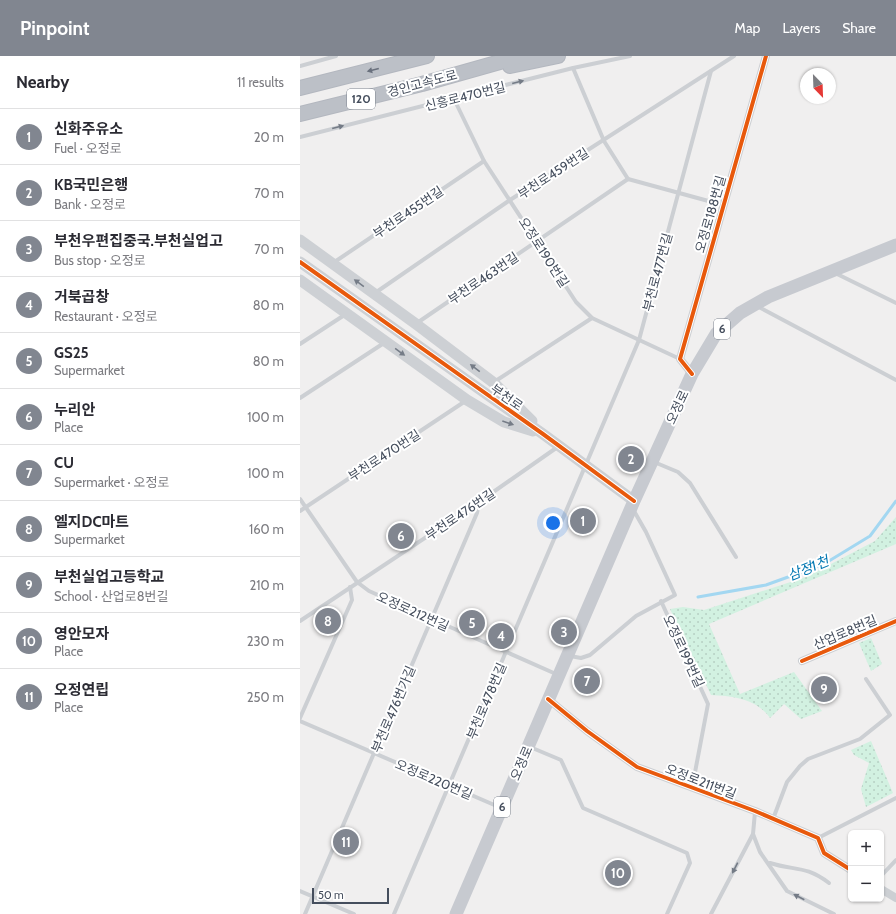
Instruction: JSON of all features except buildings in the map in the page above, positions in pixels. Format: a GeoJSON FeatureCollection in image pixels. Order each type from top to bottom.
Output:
{"type":"FeatureCollection","features":[{"type":"Feature","properties":{"kind":"highway","name":"경인고속도로"},"geometry":{"type":"LineString","coordinates":[[300,88],[427,56]]}},
{"type":"Feature","properties":{"kind":"highway","name":"경인고속도로"},"geometry":{"type":"LineString","coordinates":[[300,114],[422,84],[521,56]]}},
{"type":"Feature","properties":{"kind":"highway"},"geometry":{"type":"LineString","coordinates":[[422,84],[558,56]]}},
{"type":"Feature","properties":{"kind":"main road","name":"오정로"},"geometry":{"type":"LineString","coordinates":[[456,914],[652,461],[692,374],[716,334],[740,313],[768,297],[896,245]]}},
{"type":"Feature","properties":{"kind":"street","name":"오정로188번길"},"geometry":{"type":"LineString","coordinates":[[680,359],[766,56]]}},
{"type":"Feature","properties":{"kind":"street"},"geometry":{"type":"LineString","coordinates":[[300,240],[416,324],[494,383],[522,409],[543,434]]}},
{"type":"Feature","properties":{"kind":"street","name":"부천로"},"geometry":{"type":"LineString","coordinates":[[300,262],[543,434],[585,465],[633,504]]}},
{"type":"Feature","properties":{"kind":"street"},"geometry":{"type":"LineString","coordinates":[[302,283],[467,400],[504,422],[543,434]]}},
{"type":"Feature","properties":{"kind":"street"},"geometry":{"type":"LineString","coordinates":[[680,359],[692,374]]}},
{"type":"Feature","properties":{"kind":"street","name":"산업로8번길"},"geometry":{"type":"LineString","coordinates":[[802,661],[896,621]]}},
{"type":"Feature","properties":{"kind":"street","name":"오정로211번길"},"geometry":{"type":"LineString","coordinates":[[548,699],[587,731],[637,767],[755,811],[818,838]]}},
{"type":"Feature","properties":{"kind":"street"},"geometry":{"type":"LineString","coordinates":[[818,838],[824,852],[848,868]]}},
{"type":"Feature","properties":{"kind":"street"},"geometry":{"type":"LineString","coordinates":[[884,891],[896,898]]}},
{"type":"Feature","properties":{"kind":"lane"},"geometry":{"type":"LineString","coordinates":[[300,66],[336,56]]}},
{"type":"Feature","properties":{"kind":"lane","name":"신흥로470번길"},"geometry":{"type":"LineString","coordinates":[[300,137],[573,68],[630,56]]}},
{"type":"Feature","properties":{"kind":"lane","name":"부천로459번길"},"geometry":{"type":"LineString","coordinates":[[374,294],[510,200],[604,141],[734,56]]}},
{"type":"Feature","properties":{"kind":"lane"},"geometry":{"type":"LineString","coordinates":[[573,68],[604,141],[628,179],[723,205]]}},
{"type":"Feature","properties":{"kind":"lane","name":"부천로477번길"},"geometry":{"type":"LineString","coordinates":[[585,465],[639,340],[711,71]]}},
{"type":"Feature","properties":{"kind":"lane","name":"오정로190번길"},"geometry":{"type":"LineString","coordinates":[[454,98],[484,161],[576,302],[592,318],[680,359]]}},
{"type":"Feature","properties":{"kind":"lane","name":"부천로455번길"},"geometry":{"type":"LineString","coordinates":[[332,264],[484,161]]}},
{"type":"Feature","properties":{"kind":"lane","name":"부천로463번길"},"geometry":{"type":"LineString","coordinates":[[416,324],[628,179]]}},
{"type":"Feature","properties":{"kind":"lane"},"geometry":{"type":"LineString","coordinates":[[831,271],[896,303]]}},
{"type":"Feature","properties":{"kind":"lane"},"geometry":{"type":"LineString","coordinates":[[755,304],[896,380]]}},
{"type":"Feature","properties":{"kind":"lane"},"geometry":{"type":"LineString","coordinates":[[300,344],[346,314]]}},
{"type":"Feature","properties":{"kind":"lane","name":"부천로"},"geometry":{"type":"LineString","coordinates":[[494,383],[592,318]]}},
{"type":"Feature","properties":{"kind":"lane"},"geometry":{"type":"LineString","coordinates":[[300,398],[386,342]]}},
{"type":"Feature","properties":{"kind":"lane","name":"부천로470번길"},"geometry":{"type":"LineString","coordinates":[[300,511],[467,400]]}},
{"type":"Feature","properties":{"kind":"lane","name":"부천로476번길"},"geometry":{"type":"LineString","coordinates":[[300,621],[479,502],[559,446]]}},
{"type":"Feature","properties":{"kind":"lane"},"geometry":{"type":"LineString","coordinates":[[652,461],[678,472],[690,483],[736,557]]}},
{"type":"Feature","properties":{"kind":"lane","name":"부천로478번길"},"geometry":{"type":"LineString","coordinates":[[394,914],[507,652],[585,465]]}},
{"type":"Feature","properties":{"kind":"lane","name":"오정로212번길"},"geometry":{"type":"LineString","coordinates":[[300,499],[357,582],[369,592],[559,675]]}},
{"type":"Feature","properties":{"kind":"lane","name":"부천로476번가길"},"geometry":{"type":"LineString","coordinates":[[305,914],[476,513],[479,502]]}},
{"type":"Feature","properties":{"kind":"lane","name":"오정로199번길"},"geometry":{"type":"LineString","coordinates":[[633,504],[675,595],[661,601],[708,704],[692,788]]}},
{"type":"Feature","properties":{"kind":"lane"},"geometry":{"type":"LineString","coordinates":[[300,719],[352,600],[350,587]]}},
{"type":"Feature","properties":{"kind":"lane"},"geometry":{"type":"LineString","coordinates":[[567,656],[581,658],[590,655],[636,616],[661,601]]}},
{"type":"Feature","properties":{"kind":"lane"},"geometry":{"type":"LineString","coordinates":[[773,819],[787,782],[800,766],[808,759],[860,739],[890,715],[866,679]]}},
{"type":"Feature","properties":{"kind":"lane","name":"오정로220번길"},"geometry":{"type":"LineString","coordinates":[[300,719],[501,808]]}},
{"type":"Feature","properties":{"kind":"lane"},"geometry":{"type":"LineString","coordinates":[[528,746],[561,760],[583,808],[687,853],[690,863],[667,914]]}},
{"type":"Feature","properties":{"kind":"lane"},"geometry":{"type":"LineString","coordinates":[[818,838],[896,798]]}},
{"type":"Feature","properties":{"kind":"lane"},"geometry":{"type":"LineString","coordinates":[[711,914],[753,834],[755,811]]}},
{"type":"Feature","properties":{"kind":"lane"},"geometry":{"type":"LineString","coordinates":[[753,834],[760,852],[770,863],[787,891],[834,914]]}},
{"type":"Feature","properties":{"kind":"lane"},"geometry":{"type":"LineString","coordinates":[[884,873],[896,860]]}},
{"type":"Feature","properties":{"kind":"lane"},"geometry":{"type":"LineString","coordinates":[[770,863],[786,868],[803,868],[817,874],[829,883]]}},
{"type":"Feature","properties":{"kind":"lane"},"geometry":{"type":"LineString","coordinates":[[300,891],[354,914]]}},
{"type":"Feature","properties":{"kind":"green space"},"geometry":{"type":"Polygon","coordinates":[[[896,517],[896,544],[709,624],[740,694],[794,672],[822,711],[801,719],[784,704],[770,718],[758,707],[744,700],[728,696],[711,695],[670,609],[683,607],[704,610],[806,577],[875,541],[896,517]]]}},
{"type":"Feature","properties":{"kind":"green space"},"geometry":{"type":"Polygon","coordinates":[[[871,638],[882,664],[871,671],[859,643],[871,638]]]}},
{"type":"Feature","properties":{"kind":"green space"},"geometry":{"type":"Polygon","coordinates":[[[871,741],[893,793],[866,807],[861,789],[869,763],[854,755],[851,750],[871,741]]]}},
{"type":"Feature","properties":{"kind":"waterway","name":"삼정1천"},"geometry":{"type":"LineString","coordinates":[[698,597],[766,585],[824,564],[870,536],[896,501]]}},
{"type":"Feature","properties":{"kind":"cycle path"},"geometry":{"type":"LineString","coordinates":[[692,374],[680,359],[766,56]]}},
{"type":"Feature","properties":{"kind":"cycle path"},"geometry":{"type":"LineString","coordinates":[[300,262],[543,434],[634,501]]}},
{"type":"Feature","properties":{"kind":"cycle path"},"geometry":{"type":"LineString","coordinates":[[802,661],[896,621]]}},
{"type":"Feature","properties":{"kind":"cycle path"},"geometry":{"type":"LineString","coordinates":[[548,699],[587,731],[637,767],[755,811],[818,838],[824,853],[848,868]]}},
{"type":"Feature","properties":{"kind":"place","name":"KB국민은행"},"geometry":{"type":"Point","coordinates":[631,459]}},
{"type":"Feature","properties":{"kind":"place","name":"신화주유소"},"geometry":{"type":"Point","coordinates":[583,521]}},
{"type":"Feature","properties":{"kind":"place","name":"누리안"},"geometry":{"type":"Point","coordinates":[401,536]}},
{"type":"Feature","properties":{"kind":"place","name":"엘지DC마트"},"geometry":{"type":"Point","coordinates":[328,621]}},
{"type":"Feature","properties":{"kind":"place","name":"GS25"},"geometry":{"type":"Point","coordinates":[472,623]}},
{"type":"Feature","properties":{"kind":"place","name":"부천우편집중국.부천실업고"},"geometry":{"type":"Point","coordinates":[564,632]}},
{"type":"Feature","properties":{"kind":"place","name":"거북곱창"},"geometry":{"type":"Point","coordinates":[501,636]}},
{"type":"Feature","properties":{"kind":"place","name":"CU"},"geometry":{"type":"Point","coordinates":[587,681]}},
{"type":"Feature","properties":{"kind":"place","name":"부천실업고등학교"},"geometry":{"type":"Point","coordinates":[824,689]}},
{"type":"Feature","properties":{"kind":"place","name":"오정연립"},"geometry":{"type":"Point","coordinates":[346,842]}},
{"type":"Feature","properties":{"kind":"place","name":"영안모자"},"geometry":{"type":"Point","coordinates":[618,873]}}]}
